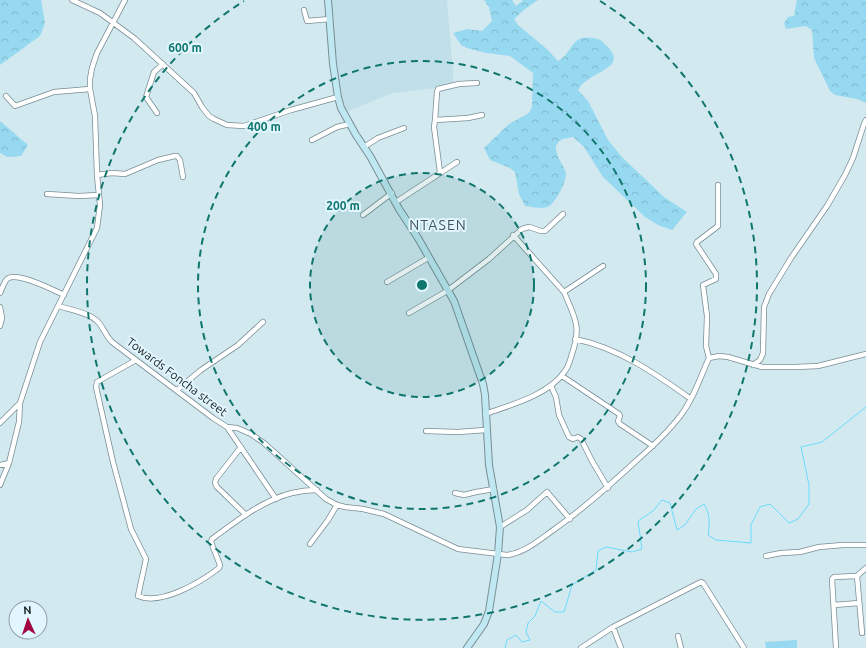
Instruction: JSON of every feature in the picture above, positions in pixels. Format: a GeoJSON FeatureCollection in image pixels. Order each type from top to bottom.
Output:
{"type":"FeatureCollection","features":[{"type":"Feature","properties":{"kind":"street"},"geometry":{"type":"LineString","coordinates":[[72,0],[88,6],[114,22],[134,38],[197,96],[202,107],[209,116],[227,125],[244,126],[291,110],[338,97]]}},
{"type":"Feature","properties":{"kind":"street"},"geometry":{"type":"LineString","coordinates":[[0,485],[9,463],[19,422],[20,403],[40,342],[97,228],[100,205],[90,79],[95,58],[125,0]]}},
{"type":"Feature","properties":{"kind":"street"},"geometry":{"type":"LineString","coordinates":[[328,0],[333,64],[341,108],[454,301],[483,384],[489,465],[500,527],[498,554],[489,611],[484,624],[467,648]]}},
{"type":"Feature","properties":{"kind":"street"},"geometry":{"type":"LineString","coordinates":[[304,10],[307,21],[330,19]]}},
{"type":"Feature","properties":{"kind":"street"},"geometry":{"type":"LineString","coordinates":[[157,113],[146,97],[154,72],[163,64]]}},
{"type":"Feature","properties":{"kind":"street"},"geometry":{"type":"LineString","coordinates":[[440,172],[434,127],[438,89],[458,84],[477,83]]}},
{"type":"Feature","properties":{"kind":"street"},"geometry":{"type":"LineString","coordinates":[[6,96],[15,106],[54,92],[90,89]]}},
{"type":"Feature","properties":{"kind":"street"},"geometry":{"type":"LineString","coordinates":[[435,120],[468,118],[482,115]]}},
{"type":"Feature","properties":{"kind":"street"},"geometry":{"type":"LineString","coordinates":[[753,365],[760,360],[763,353],[764,308],[769,294],[791,258],[827,206],[845,175],[853,158],[866,120]]}},
{"type":"Feature","properties":{"kind":"street"},"geometry":{"type":"LineString","coordinates":[[312,140],[337,127],[350,124]]}},
{"type":"Feature","properties":{"kind":"street"},"geometry":{"type":"LineString","coordinates":[[364,147],[378,138],[404,128]]}},
{"type":"Feature","properties":{"kind":"street"},"geometry":{"type":"LineString","coordinates":[[97,174],[125,174],[158,160],[177,156],[180,160],[183,177]]}},
{"type":"Feature","properties":{"kind":"street"},"geometry":{"type":"LineString","coordinates":[[396,202],[457,162]]}},
{"type":"Feature","properties":{"kind":"street"},"geometry":{"type":"LineString","coordinates":[[718,185],[718,226],[696,244],[716,274],[716,278],[703,284],[707,316],[706,346],[709,358],[719,356],[728,357],[753,365],[771,368],[818,366],[866,354]]}},
{"type":"Feature","properties":{"kind":"street"},"geometry":{"type":"LineString","coordinates":[[47,194],[79,196],[99,195]]}},
{"type":"Feature","properties":{"kind":"street"},"geometry":{"type":"LineString","coordinates":[[363,215],[392,194]]}},
{"type":"Feature","properties":{"kind":"street"},"geometry":{"type":"LineString","coordinates":[[409,313],[447,291],[489,259],[513,235],[526,227],[545,231],[563,214]]}},
{"type":"Feature","properties":{"kind":"street"},"geometry":{"type":"LineString","coordinates":[[485,414],[518,402],[551,386],[562,376],[569,365],[574,349],[576,325],[564,292],[513,235]]}},
{"type":"Feature","properties":{"kind":"street"},"geometry":{"type":"LineString","coordinates":[[387,282],[428,258]]}},
{"type":"Feature","properties":{"kind":"street"},"geometry":{"type":"LineString","coordinates":[[564,292],[603,266]]}},
{"type":"Feature","properties":{"kind":"street"},"geometry":{"type":"LineString","coordinates":[[0,293],[6,280],[11,277],[31,281],[64,295]]}},
{"type":"Feature","properties":{"kind":"street","name":"Towards Foncha street"},"geometry":{"type":"LineString","coordinates":[[59,306],[94,318],[112,342],[213,418],[227,427],[245,430],[258,438],[326,499],[337,505],[384,514],[458,549],[507,555],[522,551],[570,519],[608,488],[653,446],[680,416],[691,399],[709,358]]}},
{"type":"Feature","properties":{"kind":"street"},"geometry":{"type":"LineString","coordinates":[[0,307],[2,318],[0,326]]}},
{"type":"Feature","properties":{"kind":"street"},"geometry":{"type":"LineString","coordinates":[[177,390],[201,370],[238,345],[264,322]]}},
{"type":"Feature","properties":{"kind":"street"},"geometry":{"type":"LineString","coordinates":[[575,339],[590,342],[635,362],[666,381],[691,399]]}},
{"type":"Feature","properties":{"kind":"street"},"geometry":{"type":"LineString","coordinates":[[136,360],[97,382],[96,387],[113,462],[131,529],[146,559],[138,596],[150,599],[173,595],[217,570],[220,565],[212,547],[212,539],[246,514],[276,499],[293,492],[317,490]]}},
{"type":"Feature","properties":{"kind":"street"},"geometry":{"type":"LineString","coordinates":[[562,376],[619,414],[620,416],[618,420],[620,424],[653,446]]}},
{"type":"Feature","properties":{"kind":"street"},"geometry":{"type":"LineString","coordinates":[[551,386],[556,397],[559,415],[569,437],[578,437],[581,439],[608,488]]}},
{"type":"Feature","properties":{"kind":"street"},"geometry":{"type":"LineString","coordinates":[[0,422],[20,403]]}},
{"type":"Feature","properties":{"kind":"street"},"geometry":{"type":"LineString","coordinates":[[227,427],[276,499]]}},
{"type":"Feature","properties":{"kind":"street"},"geometry":{"type":"LineString","coordinates":[[426,431],[451,432],[486,430]]}},
{"type":"Feature","properties":{"kind":"street"},"geometry":{"type":"LineString","coordinates":[[241,448],[215,483],[246,514]]}},
{"type":"Feature","properties":{"kind":"street"},"geometry":{"type":"LineString","coordinates":[[0,465],[9,463]]}},
{"type":"Feature","properties":{"kind":"street"},"geometry":{"type":"LineString","coordinates":[[455,493],[464,495],[494,489]]}},
{"type":"Feature","properties":{"kind":"street"},"geometry":{"type":"LineString","coordinates":[[500,527],[527,510],[547,492],[570,519]]}},
{"type":"Feature","properties":{"kind":"street"},"geometry":{"type":"LineString","coordinates":[[310,544],[337,505]]}},
{"type":"Feature","properties":{"kind":"street"},"geometry":{"type":"LineString","coordinates":[[766,556],[781,553],[800,552],[819,547],[866,545]]}},
{"type":"Feature","properties":{"kind":"street"},"geometry":{"type":"LineString","coordinates":[[836,648],[832,578],[857,576],[866,568]]}},
{"type":"Feature","properties":{"kind":"street"},"geometry":{"type":"LineString","coordinates":[[857,576],[862,633]]}},
{"type":"Feature","properties":{"kind":"street"},"geometry":{"type":"LineString","coordinates":[[581,648],[614,627],[701,582],[744,648]]}},
{"type":"Feature","properties":{"kind":"street"},"geometry":{"type":"LineString","coordinates":[[834,605],[859,603]]}},
{"type":"Feature","properties":{"kind":"street"},"geometry":{"type":"LineString","coordinates":[[614,627],[622,648]]}},
{"type":"Feature","properties":{"kind":"street"},"geometry":{"type":"LineString","coordinates":[[678,636],[681,648]]}},
{"type":"Feature","properties":{"kind":"shaded area"},"geometry":{"type":"Polygon","coordinates":[[[331,0],[447,0],[454,86],[393,93],[346,112],[341,94],[336,61],[331,0]]]}},
{"type":"Feature","properties":{"kind":"green space"},"geometry":{"type":"Polygon","coordinates":[[[0,0],[41,0],[45,23],[40,36],[0,65],[0,0]]]}},
{"type":"Feature","properties":{"kind":"green space"},"geometry":{"type":"Polygon","coordinates":[[[484,0],[512,0],[516,6],[523,0],[538,0],[514,19],[518,25],[548,50],[558,61],[565,56],[575,42],[582,38],[598,39],[610,50],[614,57],[612,63],[607,68],[591,77],[578,90],[588,101],[608,140],[622,157],[664,197],[687,212],[672,230],[658,225],[645,217],[603,177],[584,147],[573,137],[561,140],[557,143],[556,147],[556,152],[566,173],[560,193],[550,206],[545,208],[525,206],[519,194],[515,172],[510,168],[490,160],[484,148],[509,124],[529,113],[532,107],[533,73],[510,56],[486,53],[461,45],[453,33],[468,29],[482,31],[492,21],[489,7],[484,0]]]}},
{"type":"Feature","properties":{"kind":"green space"},"geometry":{"type":"Polygon","coordinates":[[[797,0],[866,0],[866,103],[857,99],[835,95],[830,91],[814,58],[812,30],[806,26],[786,29],[784,23],[788,17],[794,16],[797,0]]]}},
{"type":"Feature","properties":{"kind":"green space"},"geometry":{"type":"Polygon","coordinates":[[[0,121],[28,145],[21,156],[7,157],[0,153],[0,121]]]}},
{"type":"Feature","properties":{"kind":"green space"},"geometry":{"type":"Polygon","coordinates":[[[797,640],[797,648],[766,648],[765,642],[797,640]]]}},
{"type":"Feature","properties":{"kind":"waterway"},"geometry":{"type":"LineString","coordinates":[[505,648],[507,640],[516,635],[522,642],[530,640],[526,632],[528,623],[535,616],[541,601],[555,612],[564,612],[572,585],[596,570],[598,551],[606,547],[632,552],[642,549],[638,521],[653,511],[662,500],[670,503],[677,530],[685,525],[696,509],[704,504],[709,519],[708,535],[716,540],[751,543],[751,525],[760,507],[770,504],[789,523],[798,519],[809,504],[809,485],[801,447],[822,442],[866,407]]}},
{"type":"Feature","properties":{"kind":"district","name":"NTASEN"},"geometry":{"type":"Point","coordinates":[438,225]}}]}
